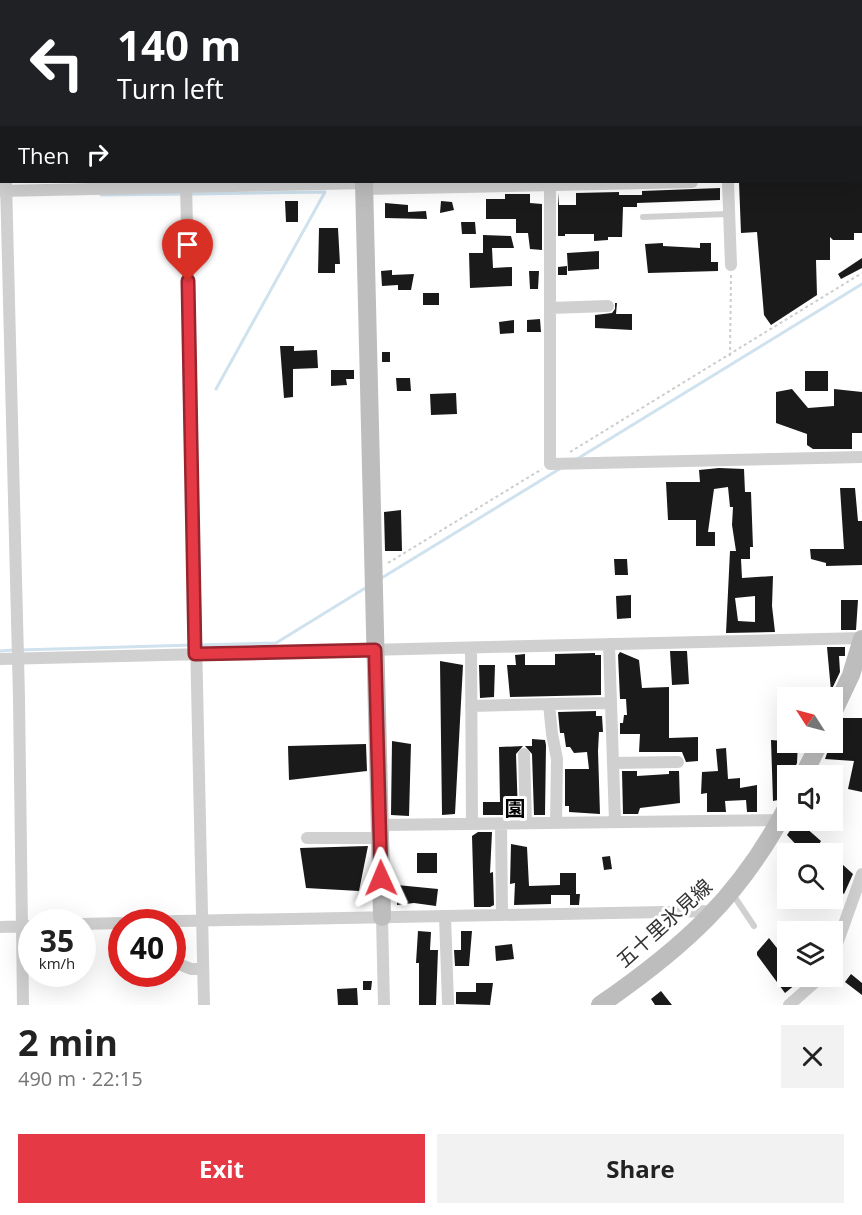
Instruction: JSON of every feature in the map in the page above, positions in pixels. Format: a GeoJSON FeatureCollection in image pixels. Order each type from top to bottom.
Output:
{"type":"FeatureCollection","features":[{"type":"Feature","properties":{"kind":"street"},"geometry":{"type":"LineString","coordinates":[[25,909],[4,188],[550,183],[550,464],[862,457]]}},
{"type":"Feature","properties":{"kind":"street"},"geometry":{"type":"LineString","coordinates":[[728,183],[732,265]]}},
{"type":"Feature","properties":{"kind":"street"},"geometry":{"type":"LineString","coordinates":[[365,184],[384,1005]]}},
{"type":"Feature","properties":{"kind":"street"},"geometry":{"type":"LineString","coordinates":[[186,185],[204,1005]]}},
{"type":"Feature","properties":{"kind":"street"},"geometry":{"type":"LineString","coordinates":[[550,308],[608,306]]}},
{"type":"Feature","properties":{"kind":"street"},"geometry":{"type":"LineString","coordinates":[[0,659],[609,644],[861,643],[843,692]]}},
{"type":"Feature","properties":{"kind":"street"},"geometry":{"type":"LineString","coordinates":[[609,644],[615,822]]}},
{"type":"Feature","properties":{"kind":"street"},"geometry":{"type":"LineString","coordinates":[[471,648],[472,824]]}},
{"type":"Feature","properties":{"kind":"street"},"geometry":{"type":"LineString","coordinates":[[471,706],[611,703]]}},
{"type":"Feature","properties":{"kind":"street"},"geometry":{"type":"LineString","coordinates":[[549,704],[552,734],[558,759],[556,823]]}},
{"type":"Feature","properties":{"kind":"street"},"geometry":{"type":"LineString","coordinates":[[524,754],[526,823]]}},
{"type":"Feature","properties":{"kind":"street"},"geometry":{"type":"LineString","coordinates":[[613,763],[678,762]]}},
{"type":"Feature","properties":{"kind":"street"},"geometry":{"type":"LineString","coordinates":[[307,838],[472,824],[615,822],[777,812]]}},
{"type":"Feature","properties":{"kind":"street","name":"五十里氷見線"},"geometry":{"type":"LineString","coordinates":[[600,1005],[651,969],[717,911],[777,823]]}},
{"type":"Feature","properties":{"kind":"street"},"geometry":{"type":"LineString","coordinates":[[501,824],[502,915]]}},
{"type":"Feature","properties":{"kind":"street"},"geometry":{"type":"LineString","coordinates":[[843,927],[862,874]]}},
{"type":"Feature","properties":{"kind":"street"},"geometry":{"type":"LineString","coordinates":[[186,920],[717,911]]}},
{"type":"Feature","properties":{"kind":"street"},"geometry":{"type":"LineString","coordinates":[[445,916],[448,1003]]}},
{"type":"Feature","properties":{"kind":"street"},"geometry":{"type":"LineString","coordinates":[[0,927],[18,926]]}},
{"type":"Feature","properties":{"kind":"street"},"geometry":{"type":"LineString","coordinates":[[186,967],[203,969]]}},
{"type":"Feature","properties":{"kind":"street"},"geometry":{"type":"LineString","coordinates":[[23,1005],[24,987]]}},
{"type":"Feature","properties":{"kind":"street"},"geometry":{"type":"LineString","coordinates":[[789,1005],[809,987]]}},
{"type":"Feature","properties":{"kind":"lane"},"geometry":{"type":"LineString","coordinates":[[643,217],[729,214]]}},
{"type":"Feature","properties":{"kind":"lane"},"geometry":{"type":"LineString","coordinates":[[731,893],[754,926]]}},
{"type":"Feature","properties":{"kind":"path"},"geometry":{"type":"LineString","coordinates":[[730,356],[732,265]]}},
{"type":"Feature","properties":{"kind":"path"},"geometry":{"type":"LineString","coordinates":[[570,452],[862,273]]}},
{"type":"Feature","properties":{"kind":"path"},"geometry":{"type":"LineString","coordinates":[[373,573],[550,464]]}},
{"type":"Feature","properties":{"kind":"building"},"geometry":{"type":"Polygon","coordinates":[[[739,183],[862,183],[862,233],[854,233],[854,240],[833,240],[830,237],[830,260],[816,260],[817,295],[771,325],[764,315],[757,232],[741,233],[739,183]]]}},
{"type":"Feature","properties":{"kind":"building"},"geometry":{"type":"Polygon","coordinates":[[[720,188],[720,200],[637,203],[637,207],[623,207],[622,237],[608,237],[608,240],[594,241],[594,234],[558,236],[558,193],[559,205],[576,205],[576,193],[619,192],[619,195],[642,195],[642,191],[720,188]]]}},
{"type":"Feature","properties":{"kind":"building"},"geometry":{"type":"Polygon","coordinates":[[[505,194],[530,194],[530,203],[542,204],[542,250],[530,249],[528,233],[516,233],[516,219],[486,219],[486,199],[505,199],[505,194]]]}},
{"type":"Feature","properties":{"kind":"building"},"geometry":{"type":"Polygon","coordinates":[[[285,201],[298,201],[298,222],[286,222],[285,201]]]}},
{"type":"Feature","properties":{"kind":"building"},"geometry":{"type":"Polygon","coordinates":[[[441,201],[452,202],[454,210],[440,213],[441,201]]]}},
{"type":"Feature","properties":{"kind":"building"},"geometry":{"type":"Polygon","coordinates":[[[385,203],[408,205],[408,212],[426,211],[427,219],[385,218],[385,203]]]}},
{"type":"Feature","properties":{"kind":"building"},"geometry":{"type":"Polygon","coordinates":[[[461,222],[475,222],[476,234],[462,234],[461,222]]]}},
{"type":"Feature","properties":{"kind":"building"},"geometry":{"type":"Polygon","coordinates":[[[319,228],[338,228],[340,264],[335,264],[335,273],[318,273],[319,228]]]}},
{"type":"Feature","properties":{"kind":"building"},"geometry":{"type":"Polygon","coordinates":[[[483,235],[511,236],[514,248],[492,248],[493,268],[512,267],[512,286],[470,288],[469,253],[483,253],[483,235]]]}},
{"type":"Feature","properties":{"kind":"building"},"geometry":{"type":"Polygon","coordinates":[[[663,243],[663,246],[700,248],[700,243],[711,243],[711,262],[718,262],[718,271],[648,273],[645,244],[663,243]]]}},
{"type":"Feature","properties":{"kind":"building"},"geometry":{"type":"Polygon","coordinates":[[[599,251],[599,269],[568,271],[567,253],[599,251]]]}},
{"type":"Feature","properties":{"kind":"building"},"geometry":{"type":"Polygon","coordinates":[[[862,258],[862,268],[841,279],[838,274],[862,258]]]}},
{"type":"Feature","properties":{"kind":"building"},"geometry":{"type":"Polygon","coordinates":[[[567,266],[567,275],[558,275],[558,267],[567,266]]]}},
{"type":"Feature","properties":{"kind":"building"},"geometry":{"type":"Polygon","coordinates":[[[392,270],[392,275],[414,274],[411,290],[398,290],[398,285],[382,286],[381,271],[392,270]]]}},
{"type":"Feature","properties":{"kind":"building"},"geometry":{"type":"Polygon","coordinates":[[[529,271],[539,271],[538,289],[530,289],[529,271]]]}},
{"type":"Feature","properties":{"kind":"building"},"geometry":{"type":"Polygon","coordinates":[[[423,293],[439,293],[439,305],[423,305],[423,293]]]}},
{"type":"Feature","properties":{"kind":"building"},"geometry":{"type":"Polygon","coordinates":[[[617,303],[616,314],[632,314],[632,330],[595,328],[595,315],[612,313],[617,303]]]}},
{"type":"Feature","properties":{"kind":"building"},"geometry":{"type":"Polygon","coordinates":[[[540,319],[541,332],[527,332],[527,320],[540,319]]]}},
{"type":"Feature","properties":{"kind":"building"},"geometry":{"type":"Polygon","coordinates":[[[514,320],[514,333],[500,334],[499,322],[514,320]]]}},
{"type":"Feature","properties":{"kind":"building"},"geometry":{"type":"Polygon","coordinates":[[[280,346],[294,346],[294,351],[317,350],[318,368],[293,369],[293,397],[284,398],[280,346]]]}},
{"type":"Feature","properties":{"kind":"building"},"geometry":{"type":"Polygon","coordinates":[[[382,352],[390,352],[390,362],[382,362],[382,352]]]}},
{"type":"Feature","properties":{"kind":"building"},"geometry":{"type":"Polygon","coordinates":[[[331,370],[354,370],[354,379],[346,379],[347,385],[331,386],[331,370]]]}},
{"type":"Feature","properties":{"kind":"building"},"geometry":{"type":"Polygon","coordinates":[[[805,371],[828,371],[828,391],[805,391],[805,371]]]}},
{"type":"Feature","properties":{"kind":"building"},"geometry":{"type":"Polygon","coordinates":[[[396,378],[410,378],[411,391],[397,391],[396,378]]]}},
{"type":"Feature","properties":{"kind":"building"},"geometry":{"type":"Polygon","coordinates":[[[792,389],[808,408],[834,406],[834,389],[862,392],[862,433],[852,433],[852,449],[813,449],[807,445],[807,434],[776,423],[776,392],[792,389]]]}},
{"type":"Feature","properties":{"kind":"building"},"geometry":{"type":"Polygon","coordinates":[[[456,393],[457,414],[431,415],[430,394],[456,393]]]}},
{"type":"Feature","properties":{"kind":"building"},"geometry":{"type":"Polygon","coordinates":[[[744,469],[745,492],[751,492],[753,547],[750,547],[750,559],[741,559],[742,578],[773,576],[772,606],[775,632],[726,633],[730,551],[736,551],[732,525],[733,507],[730,507],[728,487],[714,489],[708,532],[715,532],[715,546],[696,546],[696,520],[668,520],[666,482],[700,482],[699,470],[744,469]],[[755,596],[735,598],[738,621],[755,622],[755,596]]]}},
{"type":"Feature","properties":{"kind":"building"},"geometry":{"type":"Polygon","coordinates":[[[840,488],[855,488],[858,521],[862,521],[862,565],[826,566],[826,563],[811,559],[810,549],[844,549],[840,488]]]}},
{"type":"Feature","properties":{"kind":"building"},"geometry":{"type":"Polygon","coordinates":[[[401,510],[402,551],[385,551],[384,512],[401,510]]]}},
{"type":"Feature","properties":{"kind":"building"},"geometry":{"type":"Polygon","coordinates":[[[614,559],[627,559],[628,575],[615,575],[614,559]]]}},
{"type":"Feature","properties":{"kind":"building"},"geometry":{"type":"Polygon","coordinates":[[[631,595],[631,618],[617,619],[616,596],[631,595]]]}},
{"type":"Feature","properties":{"kind":"building"},"geometry":{"type":"Polygon","coordinates":[[[841,600],[858,600],[856,630],[841,630],[841,600]]]}},
{"type":"Feature","properties":{"kind":"building"},"geometry":{"type":"Polygon","coordinates":[[[827,647],[845,647],[845,656],[839,656],[840,672],[833,687],[831,687],[827,647]]]}},
{"type":"Feature","properties":{"kind":"building"},"geometry":{"type":"Polygon","coordinates":[[[670,651],[687,651],[689,684],[672,685],[670,651]]]}},
{"type":"Feature","properties":{"kind":"building"},"geometry":{"type":"Polygon","coordinates":[[[620,652],[639,660],[642,688],[669,687],[669,738],[698,737],[698,761],[686,762],[682,752],[639,752],[640,734],[620,734],[620,723],[623,723],[624,715],[627,715],[626,699],[620,699],[618,655],[620,652]]]}},
{"type":"Feature","properties":{"kind":"building"},"geometry":{"type":"Polygon","coordinates":[[[595,653],[595,655],[601,655],[601,695],[510,697],[507,665],[516,665],[515,655],[525,654],[525,665],[555,665],[555,654],[595,653]]]}},
{"type":"Feature","properties":{"kind":"building"},"geometry":{"type":"Polygon","coordinates":[[[440,661],[463,665],[455,814],[442,815],[440,661]]]}},
{"type":"Feature","properties":{"kind":"building"},"geometry":{"type":"Polygon","coordinates":[[[479,665],[495,665],[494,697],[480,698],[479,665]]]}},
{"type":"Feature","properties":{"kind":"building"},"geometry":{"type":"Polygon","coordinates":[[[596,711],[596,716],[602,716],[603,732],[599,732],[598,751],[600,814],[569,812],[569,806],[565,806],[565,769],[589,769],[587,752],[574,753],[570,747],[566,747],[564,733],[560,733],[558,712],[596,711]]]}},
{"type":"Feature","properties":{"kind":"building"},"geometry":{"type":"Polygon","coordinates":[[[843,718],[862,718],[862,792],[848,789],[854,761],[825,759],[827,753],[843,753],[843,718]]]}},
{"type":"Feature","properties":{"kind":"building"},"geometry":{"type":"Polygon","coordinates":[[[532,739],[545,740],[546,745],[545,815],[534,815],[532,754],[525,746],[532,746],[532,739]]]}},
{"type":"Feature","properties":{"kind":"building"},"geometry":{"type":"Polygon","coordinates":[[[771,740],[777,740],[777,753],[797,753],[796,765],[777,765],[777,800],[773,801],[771,740]]]}},
{"type":"Feature","properties":{"kind":"building"},"geometry":{"type":"Polygon","coordinates":[[[392,741],[411,744],[409,816],[391,815],[392,741]]]}},
{"type":"Feature","properties":{"kind":"building"},"geometry":{"type":"Polygon","coordinates":[[[366,744],[367,771],[289,780],[288,746],[366,744]]]}},
{"type":"Feature","properties":{"kind":"building"},"geometry":{"type":"Polygon","coordinates":[[[523,746],[516,754],[518,815],[483,815],[483,802],[500,802],[499,747],[523,746]]]}},
{"type":"Feature","properties":{"kind":"building"},"geometry":{"type":"Polygon","coordinates":[[[726,748],[728,779],[740,778],[740,788],[757,785],[757,812],[747,812],[746,800],[725,801],[726,812],[707,812],[707,793],[701,794],[702,772],[718,771],[716,749],[726,748]]]}},
{"type":"Feature","properties":{"kind":"building"},"geometry":{"type":"Polygon","coordinates":[[[622,771],[637,771],[637,776],[679,771],[680,803],[640,808],[638,814],[623,814],[622,771]]]}},
{"type":"Feature","properties":{"kind":"building"},"geometry":{"type":"Polygon","coordinates":[[[790,831],[810,831],[821,841],[820,843],[795,843],[787,835],[790,831]]]}},
{"type":"Feature","properties":{"kind":"building"},"geometry":{"type":"Polygon","coordinates":[[[478,832],[492,832],[490,873],[493,872],[494,905],[490,907],[474,907],[472,836],[478,832]]]}},
{"type":"Feature","properties":{"kind":"building"},"geometry":{"type":"Polygon","coordinates":[[[511,844],[527,847],[529,886],[560,885],[560,873],[576,873],[576,894],[580,894],[579,905],[570,905],[570,895],[551,895],[551,904],[514,905],[515,883],[510,884],[511,844]]]}},
{"type":"Feature","properties":{"kind":"building"},"geometry":{"type":"Polygon","coordinates":[[[368,846],[359,891],[306,888],[300,848],[368,846]]]}},
{"type":"Feature","properties":{"kind":"building"},"geometry":{"type":"Polygon","coordinates":[[[417,853],[437,853],[437,873],[417,873],[417,853]]]}},
{"type":"Feature","properties":{"kind":"building"},"geometry":{"type":"Polygon","coordinates":[[[610,856],[612,869],[604,870],[602,857],[610,856]]]}},
{"type":"Feature","properties":{"kind":"building"},"geometry":{"type":"Polygon","coordinates":[[[843,865],[853,874],[843,893],[843,865]]]}},
{"type":"Feature","properties":{"kind":"building"},"geometry":{"type":"Polygon","coordinates":[[[397,885],[438,889],[436,906],[414,903],[397,905],[397,885]]]}},
{"type":"Feature","properties":{"kind":"building"},"geometry":{"type":"Polygon","coordinates":[[[418,931],[431,932],[430,950],[438,950],[436,1005],[419,1005],[419,963],[416,963],[418,931]]]}},
{"type":"Feature","properties":{"kind":"building"},"geometry":{"type":"Polygon","coordinates":[[[461,931],[472,931],[469,966],[455,966],[454,950],[461,950],[461,931]]]}},
{"type":"Feature","properties":{"kind":"building"},"geometry":{"type":"Polygon","coordinates":[[[769,938],[777,948],[777,982],[757,955],[769,938]]]}},
{"type":"Feature","properties":{"kind":"building"},"geometry":{"type":"Polygon","coordinates":[[[512,944],[514,959],[496,961],[495,946],[512,944]]]}},
{"type":"Feature","properties":{"kind":"building"},"geometry":{"type":"Polygon","coordinates":[[[851,974],[862,983],[862,995],[845,982],[851,974]]]}},
{"type":"Feature","properties":{"kind":"building"},"geometry":{"type":"Polygon","coordinates":[[[363,981],[372,981],[371,990],[363,990],[363,981]]]}},
{"type":"Feature","properties":{"kind":"building"},"geometry":{"type":"Polygon","coordinates":[[[476,983],[493,983],[490,1005],[456,1004],[456,992],[476,992],[476,983]]]}},
{"type":"Feature","properties":{"kind":"building"},"geometry":{"type":"Polygon","coordinates":[[[781,987],[792,987],[785,993],[781,987]]]}},
{"type":"Feature","properties":{"kind":"building"},"geometry":{"type":"Polygon","coordinates":[[[357,988],[358,1005],[338,1005],[337,989],[357,988]]]}},
{"type":"Feature","properties":{"kind":"building"},"geometry":{"type":"Polygon","coordinates":[[[661,991],[672,1005],[655,1005],[651,999],[661,991]]]}},
{"type":"Feature","properties":{"kind":"waterway"},"geometry":{"type":"LineString","coordinates":[[191,194],[325,192],[216,389]]}},
{"type":"Feature","properties":{"kind":"waterway"},"geometry":{"type":"LineString","coordinates":[[101,195],[184,194]]}},
{"type":"Feature","properties":{"kind":"waterway"},"geometry":{"type":"LineString","coordinates":[[577,459],[862,284]]}},
{"type":"Feature","properties":{"kind":"waterway"},"geometry":{"type":"LineString","coordinates":[[380,579],[561,468]]}},
{"type":"Feature","properties":{"kind":"waterway"},"geometry":{"type":"LineString","coordinates":[[200,645],[276,643],[367,587]]}},
{"type":"Feature","properties":{"kind":"waterway"},"geometry":{"type":"LineString","coordinates":[[20,650],[193,645]]}},
{"type":"Feature","properties":{"kind":"waterway"},"geometry":{"type":"LineString","coordinates":[[0,651],[13,650]]}},
{"type":"Feature","properties":{"kind":"district","name":"園"},"geometry":{"type":"Point","coordinates":[515,808]}},
{"type":"Feature","properties":{"kind":"route"},"geometry":{"type":"LineString","coordinates":[[188,281],[195,654],[375,650],[381,878]]}}]}
